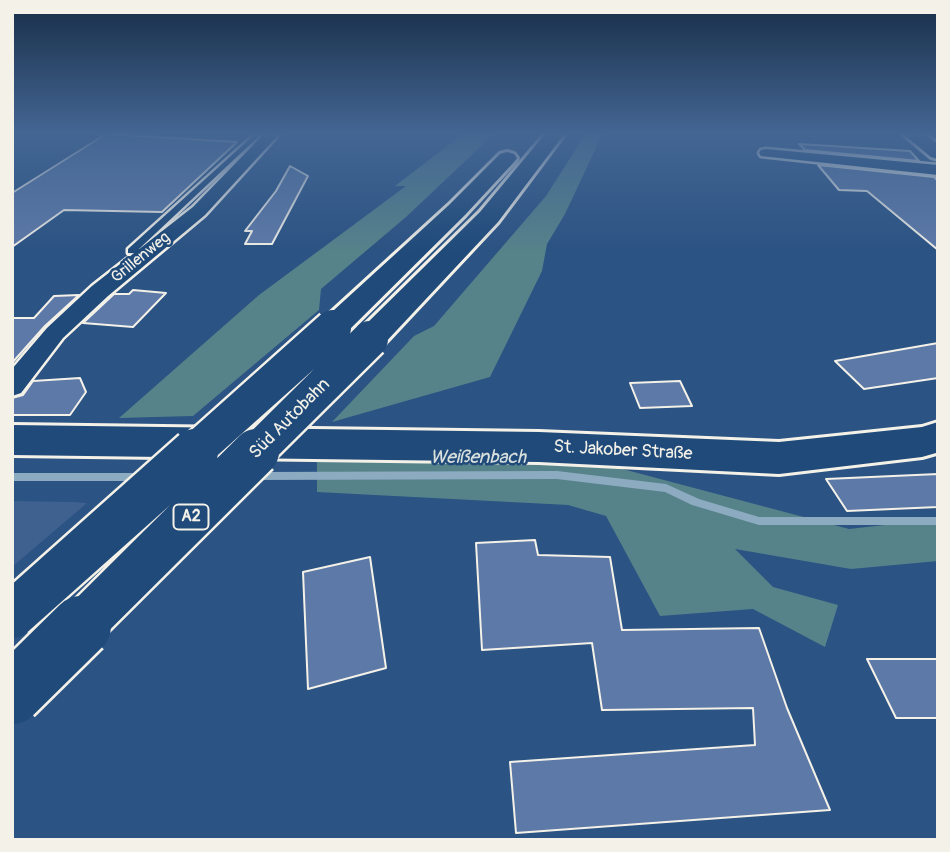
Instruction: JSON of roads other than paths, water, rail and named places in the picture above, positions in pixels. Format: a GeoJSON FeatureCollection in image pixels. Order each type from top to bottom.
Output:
{"type":"FeatureCollection","features":[{"type":"Feature","properties":{"kind":"main road","name":"Süd Autobahn"},"geometry":{"type":"LineString","coordinates":[[12,694],[351,334],[491,173]]}},
{"type":"Feature","properties":{"kind":"main road","name":"Süd Autobahn"},"geometry":{"type":"LineString","coordinates":[[12,615],[489,217],[524,173]]}},
{"type":"Feature","properties":{"kind":"main road","name":"St. Jakober Straße"},"geometry":{"type":"LineString","coordinates":[[12,440],[538,447],[779,458],[922,442],[938,437]]}},
{"type":"Feature","properties":{"kind":"street","name":"Grillenweg"},"geometry":{"type":"LineString","coordinates":[[12,387],[55,333],[100,291],[199,212],[233,173]]}},
{"type":"Feature","properties":{"kind":"waterway","name":"Weißenbach"},"geometry":{"type":"LineString","coordinates":[[253,476],[557,475],[666,488],[696,502],[759,521],[938,521]]}},
{"type":"Feature","properties":{"kind":"waterway","name":"Weißenbach"},"geometry":{"type":"LineString","coordinates":[[12,477],[145,477]]}}]}
